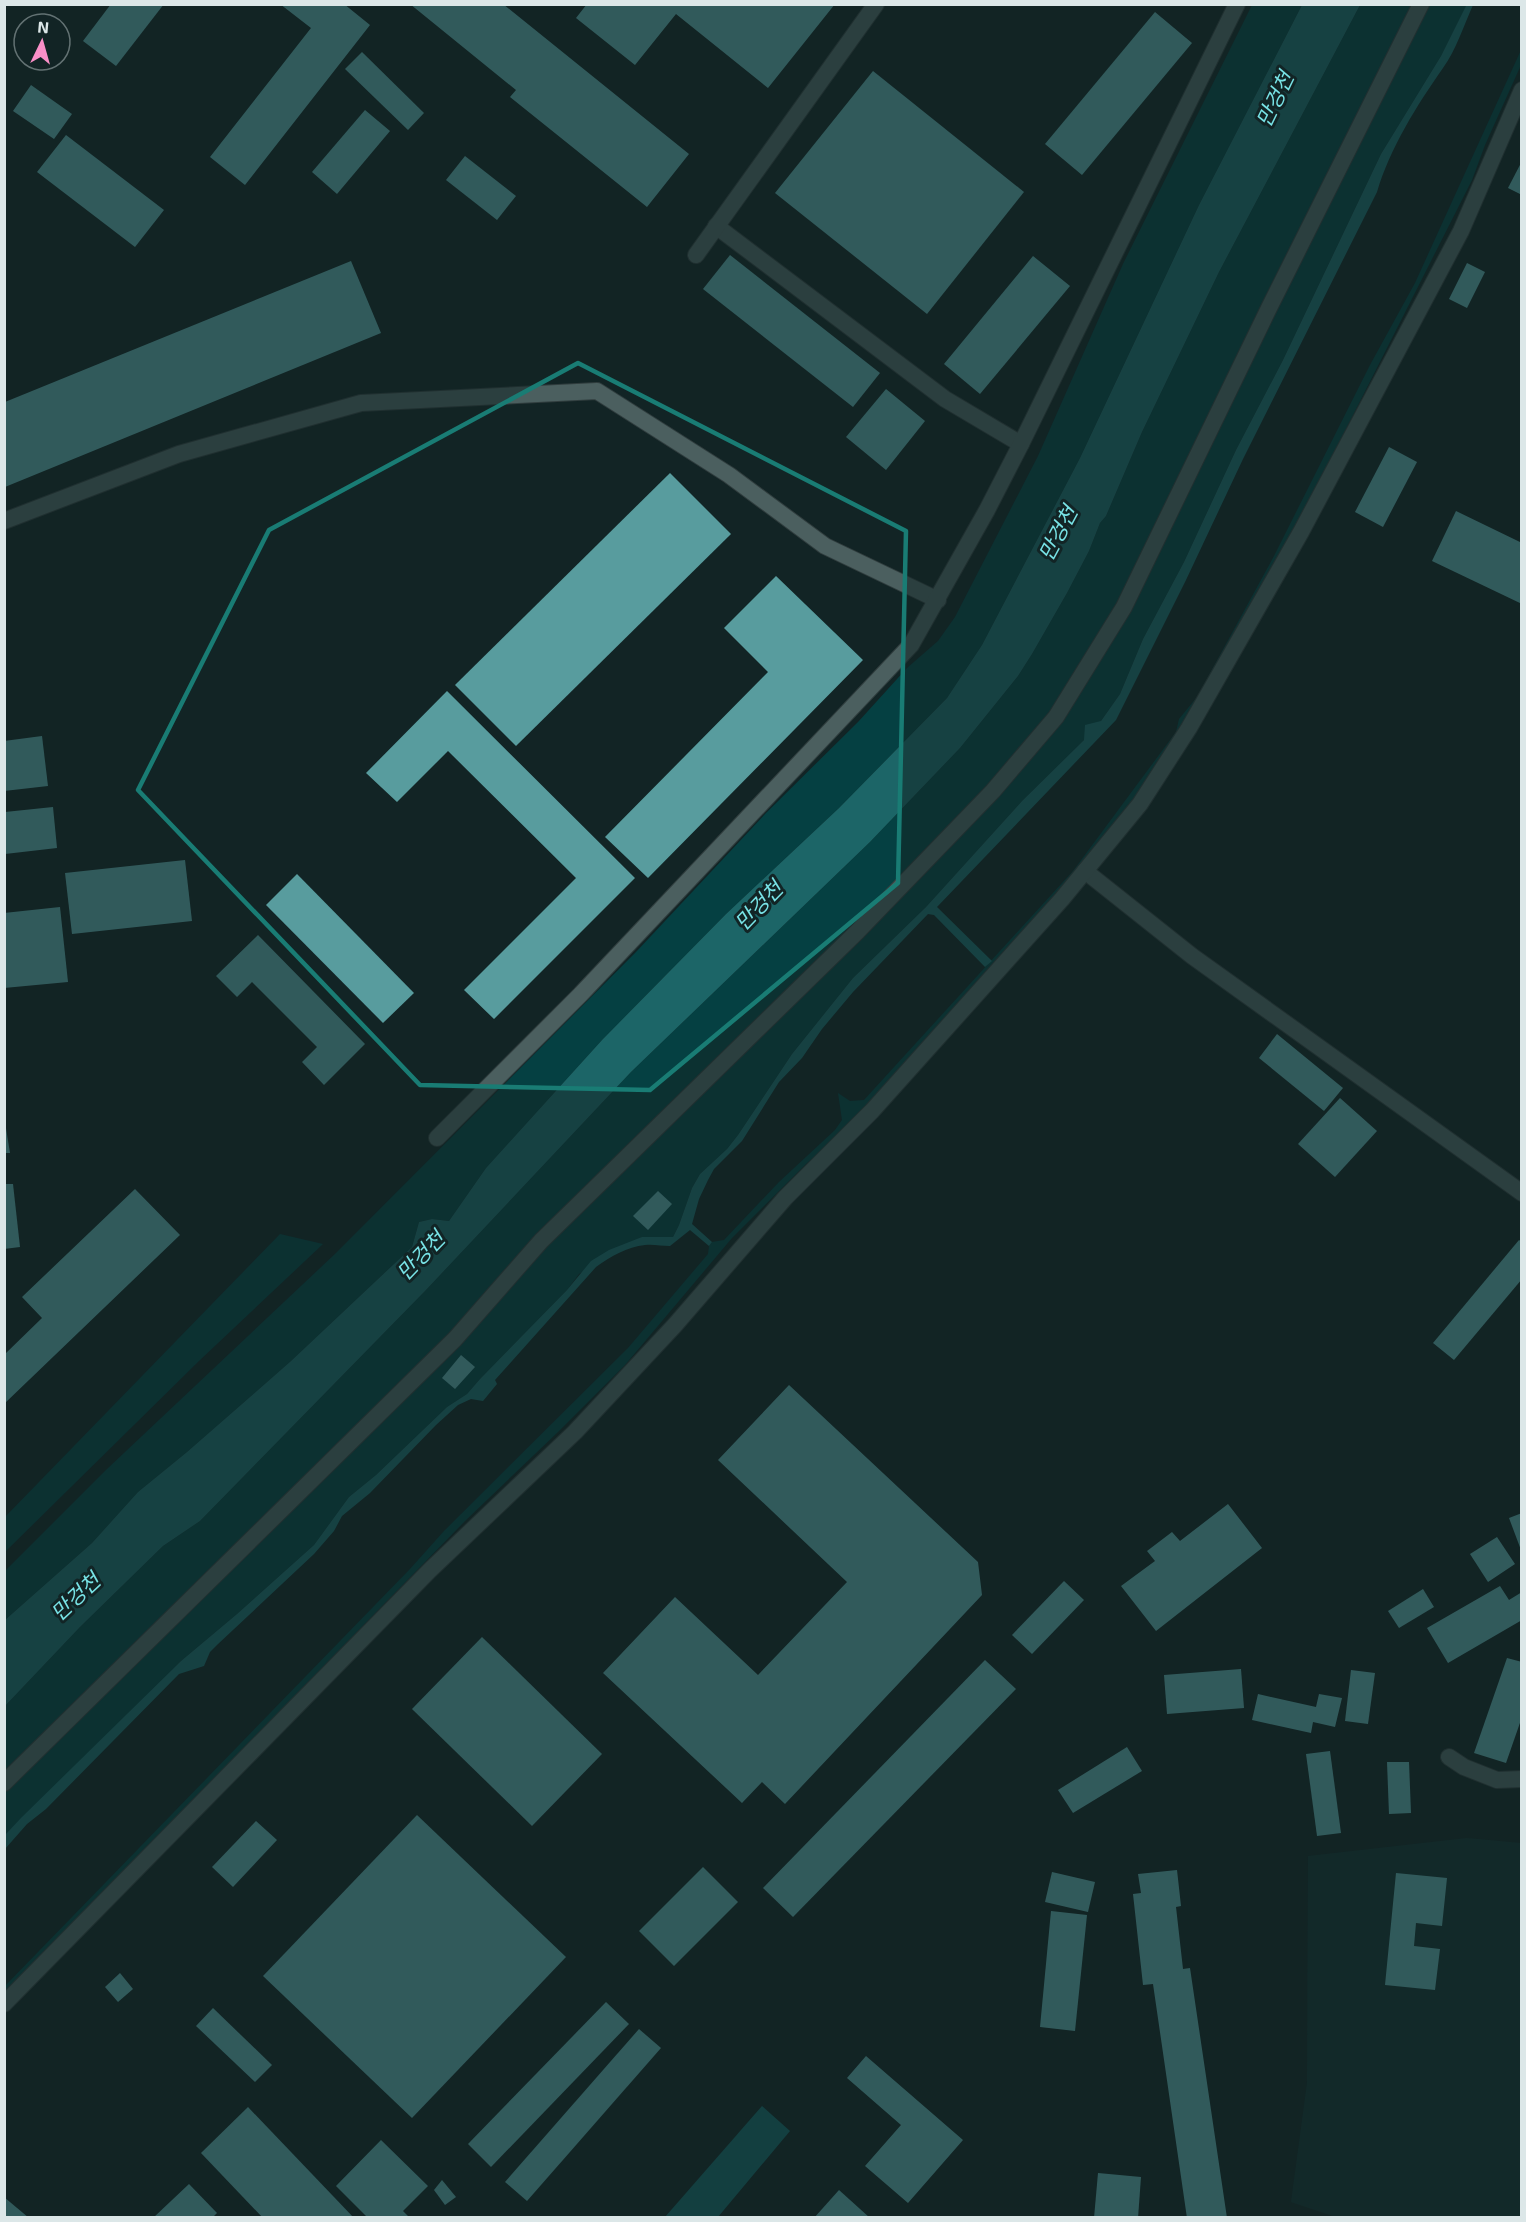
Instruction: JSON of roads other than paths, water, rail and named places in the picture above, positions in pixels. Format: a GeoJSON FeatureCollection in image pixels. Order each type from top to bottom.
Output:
{"type":"FeatureCollection","features":[{"type":"Feature","properties":{"kind":"street"},"geometry":{"type":"LineString","coordinates":[[696,255],[876,4]]}},
{"type":"Feature","properties":{"kind":"street"},"geometry":{"type":"LineString","coordinates":[[437,1138],[581,994],[911,645],[938,600],[1021,444],[1237,4]]}},
{"type":"Feature","properties":{"kind":"street"},"geometry":{"type":"LineString","coordinates":[[4,1783],[455,1339],[541,1241],[858,931],[993,791],[1056,717],[1124,607],[1421,4]]}},
{"type":"Feature","properties":{"kind":"street"},"geometry":{"type":"LineString","coordinates":[[4,2004],[430,1570],[575,1432],[675,1325],[785,1198],[872,1111],[1085,871],[1140,804],[1189,728],[1301,532],[1461,231],[1521,90]]}},
{"type":"Feature","properties":{"kind":"street"},"geometry":{"type":"LineString","coordinates":[[716,226],[945,399],[1021,444]]}},
{"type":"Feature","properties":{"kind":"street"},"geometry":{"type":"LineString","coordinates":[[4,521],[179,454],[361,404],[597,391],[729,475],[825,546],[938,600]]}},
{"type":"Feature","properties":{"kind":"street"},"geometry":{"type":"LineString","coordinates":[[1085,871],[1192,956],[1521,1193]]}},
{"type":"Feature","properties":{"kind":"street"},"geometry":{"type":"LineString","coordinates":[[1449,1757],[1464,1767],[1497,1780],[1521,1779]]}},
{"type":"Feature","properties":{"kind":"water"},"geometry":{"type":"Polygon","coordinates":[[[1467,4],[1473,5],[1456,45],[1397,143],[1377,192],[1243,459],[1116,720],[937,907],[992,961],[985,967],[934,915],[928,914],[853,992],[822,1029],[802,1058],[779,1082],[742,1141],[714,1169],[699,1199],[692,1224],[712,1242],[709,1246],[690,1230],[670,1246],[638,1246],[613,1256],[596,1267],[495,1380],[497,1384],[483,1401],[471,1399],[458,1405],[436,1425],[370,1493],[342,1516],[334,1531],[314,1554],[210,1652],[204,1666],[179,1674],[46,1809],[27,1824],[5,1849],[5,1835],[21,1818],[181,1661],[314,1545],[349,1497],[376,1475],[447,1407],[467,1394],[567,1290],[591,1261],[609,1250],[642,1237],[673,1237],[692,1188],[700,1174],[727,1149],[738,1135],[792,1054],[853,978],[926,907],[1022,801],[1084,740],[1085,725],[1101,721],[1120,694],[1143,639],[1184,562],[1236,450],[1283,360],[1381,154],[1441,56],[1467,4]]]}},
{"type":"Feature","properties":{"kind":"water","name":"만겅천"},"geometry":{"type":"Polygon","coordinates":[[[1302,5],[1360,5],[1219,272],[1142,432],[1089,551],[1018,676],[960,748],[870,842],[631,1072],[426,1290],[200,1521],[163,1546],[80,1627],[5,1706],[5,1620],[92,1543],[138,1492],[291,1361],[412,1247],[419,1222],[432,1219],[449,1221],[486,1168],[602,1040],[726,914],[839,808],[947,698],[982,645],[1080,458],[1199,205],[1302,5]]]}}]}
